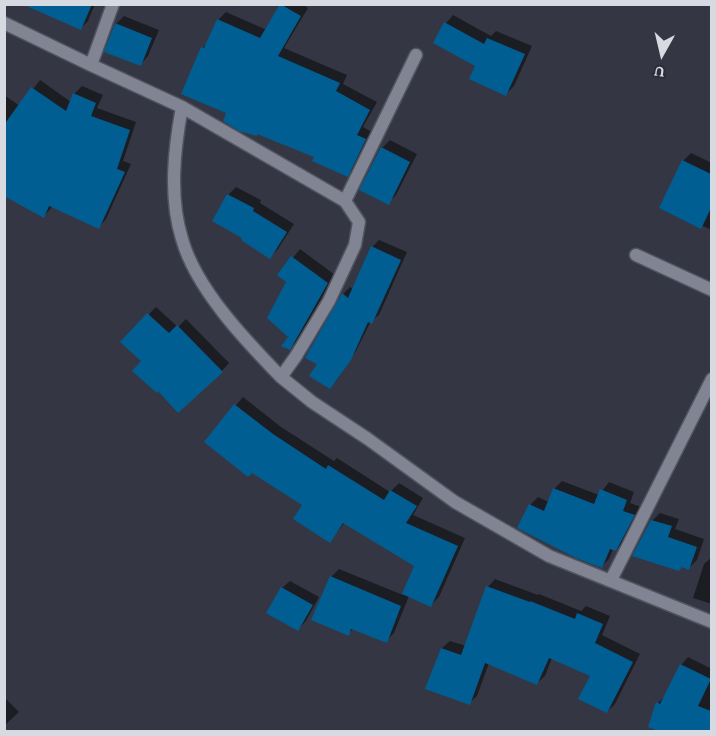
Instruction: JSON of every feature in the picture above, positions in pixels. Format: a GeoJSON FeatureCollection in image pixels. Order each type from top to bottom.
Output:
{"type":"FeatureCollection","features":[{"type":"Feature","properties":{"kind":"street"},"geometry":{"type":"LineString","coordinates":[[91,65],[113,4]]}},
{"type":"Feature","properties":{"kind":"street"},"geometry":{"type":"LineString","coordinates":[[4,22],[182,107],[345,201],[359,222],[355,245],[329,301],[281,377]]}},
{"type":"Feature","properties":{"kind":"street"},"geometry":{"type":"LineString","coordinates":[[345,201],[416,55]]}},
{"type":"Feature","properties":{"kind":"street"},"geometry":{"type":"LineString","coordinates":[[182,107],[176,137],[174,177],[177,218],[182,241],[193,265],[225,314],[247,342],[281,377],[312,402],[368,438],[454,501],[549,555],[711,622]]}},
{"type":"Feature","properties":{"kind":"street"},"geometry":{"type":"LineString","coordinates":[[636,255],[711,290]]}},
{"type":"Feature","properties":{"kind":"street"},"geometry":{"type":"LineString","coordinates":[[610,580],[711,379]]}},
{"type":"Feature","properties":{"kind":"building"},"geometry":{"type":"Polygon","coordinates":[[[22,4],[92,4],[81,30],[22,4]]]}},
{"type":"Feature","properties":{"kind":"building"},"geometry":{"type":"Polygon","coordinates":[[[280,4],[301,16],[278,56],[340,83],[336,91],[370,110],[357,135],[366,139],[348,177],[312,161],[314,157],[257,134],[257,136],[239,131],[223,121],[226,113],[181,94],[201,47],[204,48],[217,19],[260,38],[280,4]]]}},
{"type":"Feature","properties":{"kind":"building"},"geometry":{"type":"Polygon","coordinates":[[[444,22],[484,44],[487,38],[525,54],[506,96],[469,79],[475,66],[433,43],[444,22]]]}},
{"type":"Feature","properties":{"kind":"building"},"geometry":{"type":"Polygon","coordinates":[[[115,23],[152,38],[141,66],[104,52],[115,23]]]}},
{"type":"Feature","properties":{"kind":"building"},"geometry":{"type":"Polygon","coordinates":[[[31,87],[66,111],[73,93],[96,103],[91,116],[130,130],[117,169],[125,172],[99,229],[49,206],[44,218],[4,196],[4,125],[31,87]]]}},
{"type":"Feature","properties":{"kind":"building"},"geometry":{"type":"Polygon","coordinates":[[[381,147],[410,162],[389,205],[359,190],[381,147]]]}},
{"type":"Feature","properties":{"kind":"building"},"geometry":{"type":"Polygon","coordinates":[[[682,160],[711,174],[711,208],[701,229],[659,208],[682,160]]]}},
{"type":"Feature","properties":{"kind":"building"},"geometry":{"type":"Polygon","coordinates":[[[227,194],[254,208],[253,211],[287,232],[270,259],[241,240],[242,238],[212,221],[227,194]]]}},
{"type":"Feature","properties":{"kind":"building"},"geometry":{"type":"Polygon","coordinates":[[[371,246],[401,260],[372,324],[368,322],[351,360],[330,389],[309,376],[317,364],[305,358],[342,293],[348,298],[371,246]]]}},
{"type":"Feature","properties":{"kind":"building"},"geometry":{"type":"Polygon","coordinates":[[[291,256],[328,283],[290,350],[281,346],[288,337],[267,318],[286,282],[277,275],[291,256]]]}},
{"type":"Feature","properties":{"kind":"building"},"geometry":{"type":"Polygon","coordinates":[[[147,313],[169,333],[177,325],[223,372],[178,413],[158,391],[157,393],[132,371],[141,361],[120,342],[147,313]]]}},
{"type":"Feature","properties":{"kind":"building"},"geometry":{"type":"Polygon","coordinates":[[[234,404],[273,434],[326,469],[328,465],[384,500],[390,490],[417,506],[406,523],[458,546],[431,607],[402,594],[414,566],[343,523],[330,543],[293,519],[302,505],[252,473],[248,477],[204,442],[234,404]]]}},
{"type":"Feature","properties":{"kind":"building"},"geometry":{"type":"Polygon","coordinates":[[[553,488],[594,504],[600,489],[627,500],[623,511],[635,515],[616,551],[610,549],[602,568],[576,558],[517,528],[529,504],[544,511],[553,488]]]}},
{"type":"Feature","properties":{"kind":"building"},"geometry":{"type":"Polygon","coordinates":[[[651,520],[672,526],[668,537],[697,547],[689,570],[682,567],[679,571],[632,556],[651,520]]]}},
{"type":"Feature","properties":{"kind":"building"},"geometry":{"type":"Polygon","coordinates":[[[330,576],[401,606],[387,643],[351,629],[349,636],[311,620],[330,576]]]}},
{"type":"Feature","properties":{"kind":"building"},"geometry":{"type":"Polygon","coordinates":[[[486,586],[575,619],[577,613],[603,624],[595,643],[633,662],[607,713],[578,699],[590,676],[549,658],[537,685],[485,663],[470,705],[425,689],[441,648],[461,655],[486,586]]]}},
{"type":"Feature","properties":{"kind":"building"},"geometry":{"type":"Polygon","coordinates":[[[281,587],[313,605],[298,631],[266,613],[281,587]]]}},
{"type":"Feature","properties":{"kind":"building"},"geometry":{"type":"Polygon","coordinates":[[[680,664],[711,679],[698,706],[711,711],[711,732],[661,732],[648,727],[656,702],[660,704],[680,664]]]}}]}
